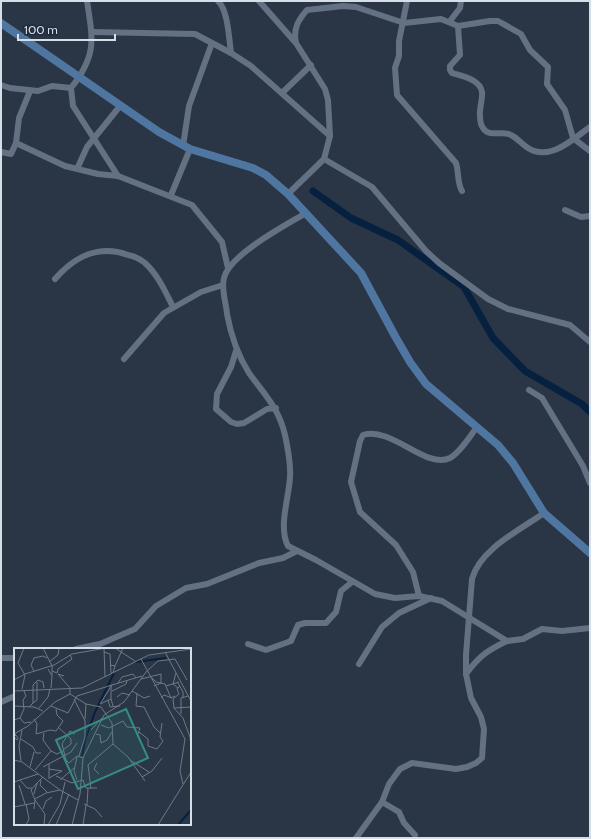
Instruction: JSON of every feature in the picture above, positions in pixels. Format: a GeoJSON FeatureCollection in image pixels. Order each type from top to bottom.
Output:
{"type":"FeatureCollection","features":[{"type":"Feature","properties":{"kind":"street"},"geometry":{"type":"LineString","coordinates":[[87,1],[92,32],[91,51],[88,62],[80,77],[71,88],[73,106],[118,176]]}},
{"type":"Feature","properties":{"kind":"street"},"geometry":{"type":"LineString","coordinates":[[259,1],[296,43],[311,65],[324,89],[328,100],[330,136],[324,159],[288,194]]}},
{"type":"Feature","properties":{"kind":"street"},"geometry":{"type":"LineString","coordinates":[[407,1],[399,56],[395,68],[397,95],[456,163],[459,172],[459,186],[462,191]]}},
{"type":"Feature","properties":{"kind":"street"},"geometry":{"type":"LineString","coordinates":[[450,21],[460,8],[461,1]]}},
{"type":"Feature","properties":{"kind":"street"},"geometry":{"type":"LineString","coordinates":[[222,2],[227,23],[231,53]]}},
{"type":"Feature","properties":{"kind":"street"},"geometry":{"type":"LineString","coordinates":[[296,43],[294,34],[296,26],[307,10],[343,6],[356,7],[404,24],[442,19],[450,21],[458,26],[498,21],[521,34],[530,50],[548,67],[547,84],[565,110],[573,138],[590,151]]}},
{"type":"Feature","properties":{"kind":"street"},"geometry":{"type":"LineString","coordinates":[[1,23],[120,106],[187,147],[253,168],[266,175],[288,194],[361,272],[402,349],[426,384],[477,427],[509,458],[544,513],[590,553]]}},
{"type":"Feature","properties":{"kind":"street"},"geometry":{"type":"LineString","coordinates":[[458,26],[460,55],[450,66],[450,70],[452,73],[466,78],[480,87],[482,92],[480,121],[486,131],[491,133],[511,134],[528,148],[537,152],[555,151],[590,127]]}},
{"type":"Feature","properties":{"kind":"street"},"geometry":{"type":"LineString","coordinates":[[92,32],[195,34],[231,53],[250,66],[282,92],[330,136]]}},
{"type":"Feature","properties":{"kind":"street"},"geometry":{"type":"LineString","coordinates":[[171,195],[187,147],[190,106],[212,43]]}},
{"type":"Feature","properties":{"kind":"street"},"geometry":{"type":"LineString","coordinates":[[282,92],[311,65]]}},
{"type":"Feature","properties":{"kind":"street"},"geometry":{"type":"LineString","coordinates":[[1,85],[30,91],[38,91],[52,86],[71,88]]}},
{"type":"Feature","properties":{"kind":"street"},"geometry":{"type":"LineString","coordinates":[[1,152],[12,154],[16,143],[19,118],[30,91]]}},
{"type":"Feature","properties":{"kind":"street"},"geometry":{"type":"LineString","coordinates":[[77,169],[85,150],[120,106]]}},
{"type":"Feature","properties":{"kind":"street"},"geometry":{"type":"LineString","coordinates":[[16,143],[65,166],[98,174],[118,176],[171,195],[195,207],[222,242],[228,268],[223,284],[230,330],[236,351],[276,408],[284,432],[290,476],[284,531],[285,540],[288,546],[316,560],[352,582],[387,598],[419,596],[431,598],[448,604],[507,641]]}},
{"type":"Feature","properties":{"kind":"street"},"geometry":{"type":"LineString","coordinates":[[324,159],[372,187],[426,251],[439,263],[488,299],[508,309],[570,325],[590,342]]}},
{"type":"Feature","properties":{"kind":"street"},"geometry":{"type":"LineString","coordinates":[[565,210],[581,217],[590,216]]}},
{"type":"Feature","properties":{"kind":"street"},"geometry":{"type":"LineString","coordinates":[[228,268],[263,238],[306,213]]}},
{"type":"Feature","properties":{"kind":"street"},"geometry":{"type":"LineString","coordinates":[[55,279],[74,260],[89,254],[105,250],[123,253],[143,261],[151,269],[159,280],[173,307]]}},
{"type":"Feature","properties":{"kind":"street"},"geometry":{"type":"LineString","coordinates":[[124,359],[159,318],[173,307],[201,292],[223,284]]}},
{"type":"Feature","properties":{"kind":"street"},"geometry":{"type":"LineString","coordinates":[[236,351],[231,367],[217,394],[215,402],[216,409],[231,422],[237,424],[244,423],[267,409],[276,408]]}},
{"type":"Feature","properties":{"kind":"street"},"geometry":{"type":"LineString","coordinates":[[529,390],[542,398],[583,466],[590,484]]}},
{"type":"Feature","properties":{"kind":"street"},"geometry":{"type":"LineString","coordinates":[[419,596],[413,572],[396,545],[360,512],[351,482],[360,441],[363,435],[374,434],[400,441],[414,452],[426,457],[444,460],[451,458],[457,452],[477,427]]}},
{"type":"Feature","properties":{"kind":"street"},"geometry":{"type":"LineString","coordinates":[[356,838],[382,802],[389,784],[400,769],[408,765],[421,764],[456,769],[476,763],[482,758],[484,729],[481,717],[471,698],[466,674],[466,655],[470,618],[470,590],[474,571],[484,556],[544,513]]}},
{"type":"Feature","properties":{"kind":"street"},"geometry":{"type":"LineString","coordinates":[[81,648],[100,644],[135,629],[156,606],[186,588],[207,584],[259,563],[283,558],[297,551]]}},
{"type":"Feature","properties":{"kind":"street"},"geometry":{"type":"LineString","coordinates":[[248,644],[266,650],[292,641],[298,625],[305,623],[326,623],[336,612],[341,591],[352,582]]}},
{"type":"Feature","properties":{"kind":"street"},"geometry":{"type":"LineString","coordinates":[[359,664],[382,627],[399,613],[431,598]]}},
{"type":"Feature","properties":{"kind":"street"},"geometry":{"type":"LineString","coordinates":[[466,674],[476,660],[485,652],[507,641],[523,639],[542,629],[562,631],[590,628]]}},
{"type":"Feature","properties":{"kind":"street"},"geometry":{"type":"LineString","coordinates":[[1,658],[14,658]]}},
{"type":"Feature","properties":{"kind":"street"},"geometry":{"type":"LineString","coordinates":[[1,702],[14,696]]}},
{"type":"Feature","properties":{"kind":"street"},"geometry":{"type":"LineString","coordinates":[[382,802],[399,812],[404,823],[415,835]]}},
{"type":"Feature","properties":{"kind":"waterway"},"geometry":{"type":"LineString","coordinates":[[313,191],[351,218],[398,240],[464,287],[493,338],[525,371],[582,404],[590,412]]}}]}
